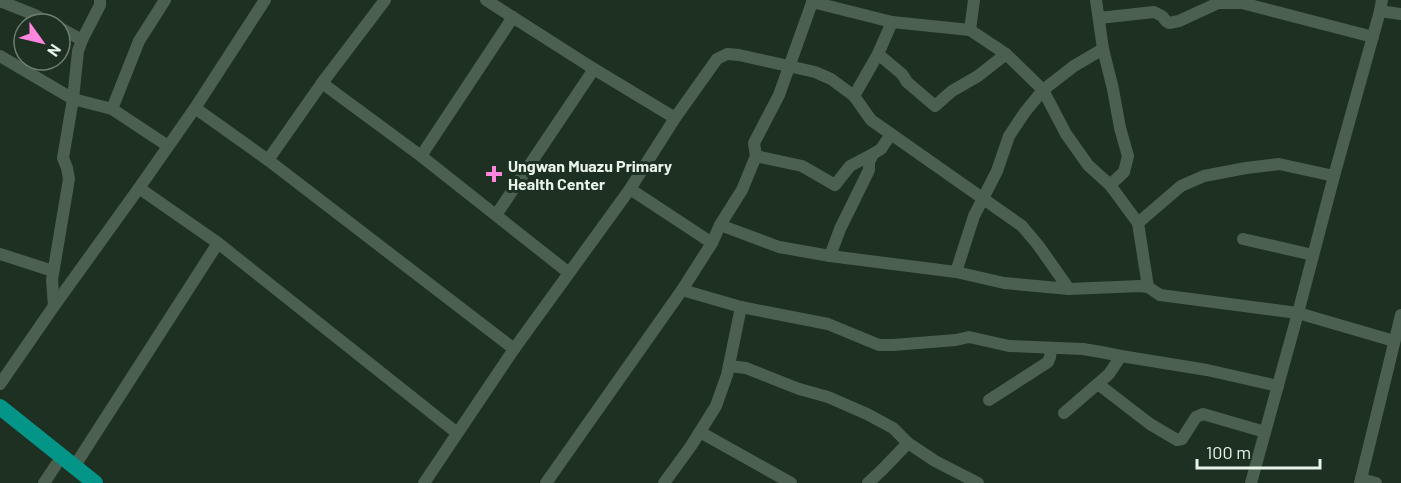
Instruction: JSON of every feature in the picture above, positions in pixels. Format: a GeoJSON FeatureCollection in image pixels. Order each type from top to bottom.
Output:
{"type":"FeatureCollection","features":[{"type":"Feature","properties":{"kind":"highway"},"geometry":{"type":"LineString","coordinates":[[0,407],[76,475]]}},
{"type":"Feature","properties":{"kind":"highway"},"geometry":{"type":"LineString","coordinates":[[0,417],[56,465],[95,483]]}},
{"type":"Feature","properties":{"kind":"street"},"geometry":{"type":"LineString","coordinates":[[54,306],[52,280],[69,178],[68,168],[63,158],[78,51],[100,5],[100,0]]}},
{"type":"Feature","properties":{"kind":"street"},"geometry":{"type":"LineString","coordinates":[[112,109],[139,41],[165,0]]}},
{"type":"Feature","properties":{"kind":"street"},"geometry":{"type":"LineString","coordinates":[[0,384],[195,108],[265,0]]}},
{"type":"Feature","properties":{"kind":"street"},"geometry":{"type":"LineString","coordinates":[[268,160],[322,83],[385,0]]}},
{"type":"Feature","properties":{"kind":"street"},"geometry":{"type":"LineString","coordinates":[[486,0],[675,118]]}},
{"type":"Feature","properties":{"kind":"street"},"geometry":{"type":"LineString","coordinates":[[970,30],[974,0]]}},
{"type":"Feature","properties":{"kind":"street"},"geometry":{"type":"LineString","coordinates":[[1096,0],[1103,49],[1128,156],[1124,172],[1110,185]]}},
{"type":"Feature","properties":{"kind":"street"},"geometry":{"type":"LineString","coordinates":[[0,1],[28,12]]}},
{"type":"Feature","properties":{"kind":"street"},"geometry":{"type":"LineString","coordinates":[[546,483],[682,290],[742,190],[756,156],[754,143],[770,114],[813,1],[892,22],[970,30],[1005,54],[1043,90],[1066,134],[1088,165],[1110,185],[1138,223],[1148,288]]}},
{"type":"Feature","properties":{"kind":"street"},"geometry":{"type":"LineString","coordinates":[[1100,18],[1154,12],[1169,23],[1179,21],[1218,3],[1242,3],[1373,37]]}},
{"type":"Feature","properties":{"kind":"street"},"geometry":{"type":"LineString","coordinates":[[1251,483],[1381,6],[1401,14]]}},
{"type":"Feature","properties":{"kind":"street"},"geometry":{"type":"LineString","coordinates":[[421,156],[513,17]]}},
{"type":"Feature","properties":{"kind":"street"},"geometry":{"type":"LineString","coordinates":[[854,96],[878,54],[892,22]]}},
{"type":"Feature","properties":{"kind":"street"},"geometry":{"type":"LineString","coordinates":[[72,35],[82,40]]}},
{"type":"Feature","properties":{"kind":"street"},"geometry":{"type":"LineString","coordinates":[[956,272],[967,234],[982,198],[997,171],[1009,136],[1024,112],[1043,90],[1074,66],[1103,49]]}},
{"type":"Feature","properties":{"kind":"street"},"geometry":{"type":"LineString","coordinates":[[424,483],[514,349],[630,189],[675,118],[717,59],[727,54],[815,72],[831,79],[854,96],[871,120],[1022,226],[1038,244],[1069,289]]}},
{"type":"Feature","properties":{"kind":"street"},"geometry":{"type":"LineString","coordinates":[[878,54],[935,106],[1005,54]]}},
{"type":"Feature","properties":{"kind":"street"},"geometry":{"type":"LineString","coordinates":[[0,56],[73,99],[112,109],[168,146]]}},
{"type":"Feature","properties":{"kind":"street"},"geometry":{"type":"LineString","coordinates":[[496,215],[594,69]]}},
{"type":"Feature","properties":{"kind":"street"},"geometry":{"type":"LineString","coordinates":[[322,83],[421,156],[569,273]]}},
{"type":"Feature","properties":{"kind":"street"},"geometry":{"type":"LineString","coordinates":[[195,108],[268,160],[514,349]]}},
{"type":"Feature","properties":{"kind":"street"},"geometry":{"type":"LineString","coordinates":[[756,156],[802,166],[836,185],[850,166],[881,149],[891,134]]}},
{"type":"Feature","properties":{"kind":"street"},"geometry":{"type":"LineString","coordinates":[[830,256],[873,154]]}},
{"type":"Feature","properties":{"kind":"street"},"geometry":{"type":"LineString","coordinates":[[1138,223],[1181,186],[1204,176],[1279,164],[1334,176]]}},
{"type":"Feature","properties":{"kind":"street"},"geometry":{"type":"LineString","coordinates":[[139,189],[218,243],[457,433]]}},
{"type":"Feature","properties":{"kind":"street"},"geometry":{"type":"LineString","coordinates":[[630,189],[712,243]]}},
{"type":"Feature","properties":{"kind":"street"},"geometry":{"type":"LineString","coordinates":[[720,225],[779,247],[830,256],[956,272],[1004,283],[1069,289],[1123,286],[1148,288],[1160,295],[1298,313],[1394,341]]}},
{"type":"Feature","properties":{"kind":"street"},"geometry":{"type":"LineString","coordinates":[[1243,239],[1313,255]]}},
{"type":"Feature","properties":{"kind":"street"},"geometry":{"type":"LineString","coordinates":[[76,475],[218,243]]}},
{"type":"Feature","properties":{"kind":"street"},"geometry":{"type":"LineString","coordinates":[[0,254],[53,272]]}},
{"type":"Feature","properties":{"kind":"street"},"geometry":{"type":"LineString","coordinates":[[682,290],[741,306],[828,324],[879,345],[956,340],[969,337],[1009,346],[1083,349],[1207,370],[1278,386]]}},
{"type":"Feature","properties":{"kind":"street"},"geometry":{"type":"LineString","coordinates":[[664,483],[716,406],[729,366],[741,306]]}},
{"type":"Feature","properties":{"kind":"street"},"geometry":{"type":"LineString","coordinates":[[1376,483],[1360,481],[1401,315]]}},
{"type":"Feature","properties":{"kind":"street"},"geometry":{"type":"LineString","coordinates":[[989,400],[1048,362],[1051,349]]}},
{"type":"Feature","properties":{"kind":"street"},"geometry":{"type":"LineString","coordinates":[[1064,413],[1109,374],[1121,356]]}},
{"type":"Feature","properties":{"kind":"street"},"geometry":{"type":"LineString","coordinates":[[729,366],[746,368],[799,389],[828,397],[867,414],[893,428],[908,443],[935,461],[978,483]]}},
{"type":"Feature","properties":{"kind":"street"},"geometry":{"type":"LineString","coordinates":[[1098,384],[1150,424],[1177,440],[1182,439],[1196,417],[1203,414],[1265,432]]}},
{"type":"Feature","properties":{"kind":"street"},"geometry":{"type":"LineString","coordinates":[[700,432],[791,483]]}},
{"type":"Feature","properties":{"kind":"street"},"geometry":{"type":"LineString","coordinates":[[868,483],[908,443]]}},
{"type":"Feature","properties":{"kind":"street"},"geometry":{"type":"LineString","coordinates":[[44,483],[56,465]]}},
{"type":"Feature","properties":{"kind":"place","name":"Ungwan Muazu Primary Health Center"},"geometry":{"type":"Point","coordinates":[494,174]}}]}
